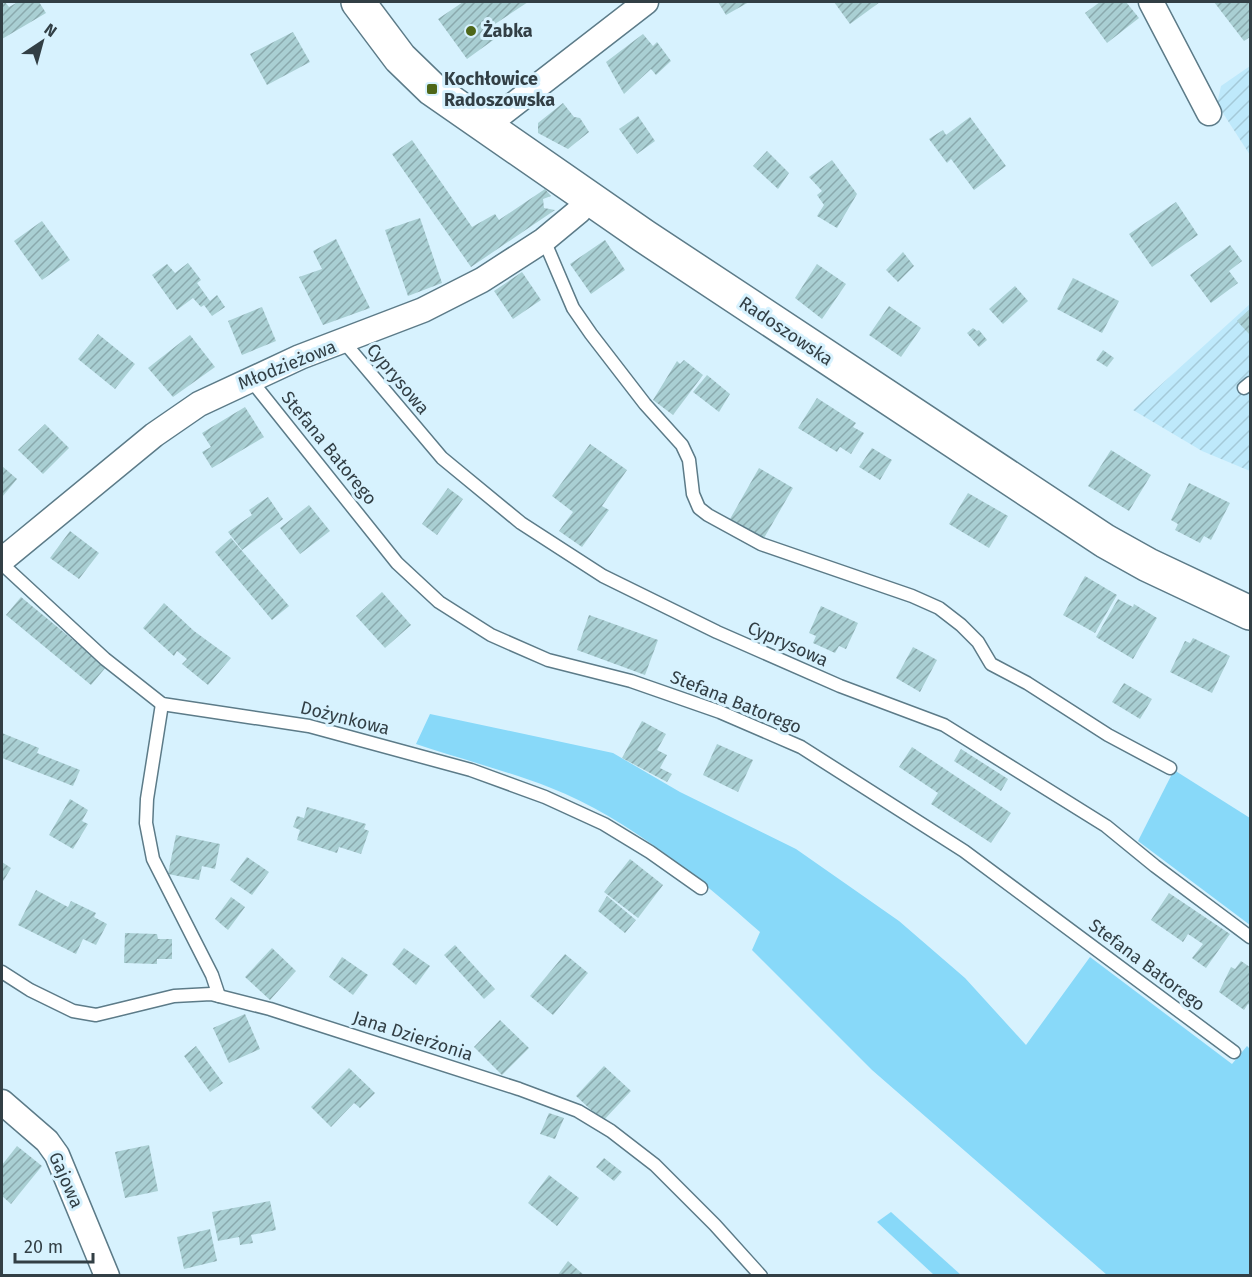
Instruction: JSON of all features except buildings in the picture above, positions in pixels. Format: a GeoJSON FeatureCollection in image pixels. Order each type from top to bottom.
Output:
{"type":"FeatureCollection","features":[{"type":"Feature","properties":{"kind":"street","name":"Radoszowska"},"geometry":{"type":"LineString","coordinates":[[358,2],[400,58],[432,89],[588,197],[1105,541],[1148,565],[1251,613]]}},
{"type":"Feature","properties":{"kind":"street"},"geometry":{"type":"LineString","coordinates":[[489,129],[501,115],[646,2]]}},
{"type":"Feature","properties":{"kind":"street"},"geometry":{"type":"LineString","coordinates":[[1151,2],[1209,113]]}},
{"type":"Feature","properties":{"kind":"street","name":"Młodzieżowa"},"geometry":{"type":"LineString","coordinates":[[2,560],[154,435],[199,404],[300,357],[423,310],[482,280],[544,240],[579,211],[588,197]]}},
{"type":"Feature","properties":{"kind":"street","name":"Gajowa"},"geometry":{"type":"LineString","coordinates":[[2,1102],[47,1141],[57,1155],[107,1275]]}},
{"type":"Feature","properties":{"kind":"lane"},"geometry":{"type":"LineString","coordinates":[[544,240],[573,308],[645,404],[682,445],[689,460],[693,494],[699,508],[761,544],[912,596],[939,608],[970,633],[991,664],[1027,683],[1108,735],[1170,768]]}},
{"type":"Feature","properties":{"kind":"lane","name":"Cyprysowa"},"geometry":{"type":"LineString","coordinates":[[344,342],[442,458],[530,529],[603,576],[717,632],[840,686],[944,725],[1106,826],[1251,937]]}},
{"type":"Feature","properties":{"kind":"lane","name":"Stefana Batorego"},"geometry":{"type":"LineString","coordinates":[[250,379],[397,563],[438,602],[491,635],[548,660],[631,681],[720,712],[801,747],[964,850],[1234,1052]]}},
{"type":"Feature","properties":{"kind":"lane","name":"Dożynkowa"},"geometry":{"type":"LineString","coordinates":[[2,564],[105,659],[162,704],[309,726],[471,770],[545,797],[604,825],[650,852],[700,888]]}},
{"type":"Feature","properties":{"kind":"lane"},"geometry":{"type":"LineString","coordinates":[[162,704],[147,799],[146,824],[153,860],[212,975],[219,996]]}},
{"type":"Feature","properties":{"kind":"lane","name":"Jana Dzierżonia"},"geometry":{"type":"LineString","coordinates":[[2,972],[30,990],[73,1011],[96,1015],[174,996],[211,994],[519,1089],[578,1111],[611,1131],[655,1165],[716,1225],[760,1275]]}},
{"type":"Feature","properties":{"kind":"shaded area"},"geometry":{"type":"Polygon","coordinates":[[[1250,66],[1250,155],[1217,104],[1221,86],[1250,66]]]}},
{"type":"Feature","properties":{"kind":"shaded area"},"geometry":{"type":"Polygon","coordinates":[[[1250,304],[1250,471],[1202,451],[1133,410],[1250,304]]]}},
{"type":"Feature","properties":{"kind":"shaded area"},"geometry":{"type":"Polygon","coordinates":[[[430,714],[613,753],[680,792],[796,849],[899,921],[965,978],[1026,1045],[1090,957],[1232,1064],[1247,1046],[1250,1049],[1250,1275],[1107,1275],[872,1070],[752,950],[760,932],[687,870],[635,833],[580,801],[534,782],[416,744],[430,714]]]}},
{"type":"Feature","properties":{"kind":"shaded area"},"geometry":{"type":"Polygon","coordinates":[[[1174,770],[1250,818],[1250,925],[1138,841],[1174,770]]]}},
{"type":"Feature","properties":{"kind":"shaded area"},"geometry":{"type":"Polygon","coordinates":[[[891,1212],[961,1275],[934,1275],[877,1222],[891,1212]]]}},
{"type":"Feature","properties":{"kind":"place","name":"Żabka"},"geometry":{"type":"Point","coordinates":[471,31]}},
{"type":"Feature","properties":{"kind":"place","name":"Kochłowice Radoszowska"},"geometry":{"type":"Point","coordinates":[432,89]}}]}
